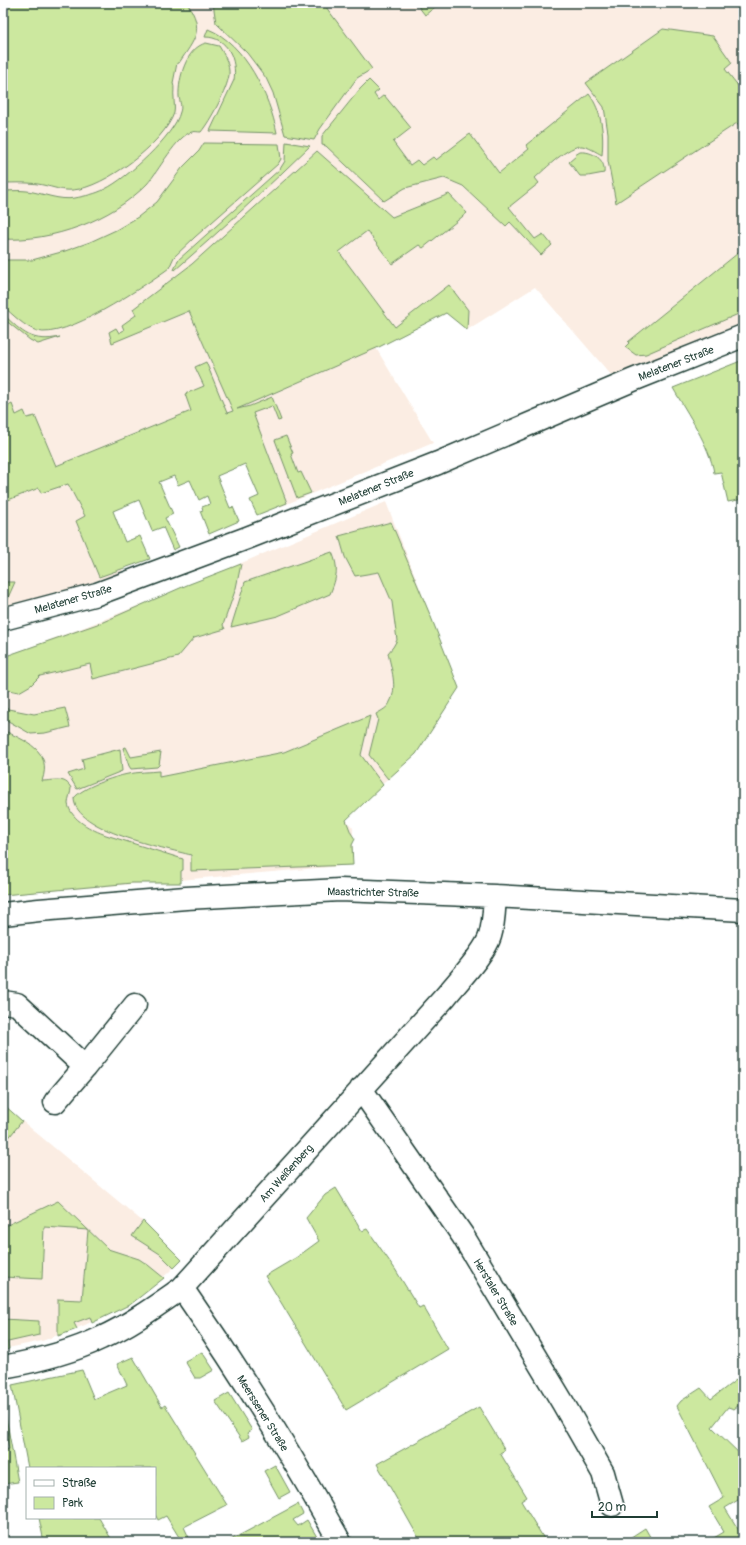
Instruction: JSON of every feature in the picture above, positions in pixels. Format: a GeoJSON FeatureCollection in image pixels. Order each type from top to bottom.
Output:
{"type":"FeatureCollection","features":[{"type":"Feature","properties":{"kind":"street","name":"Melatener Straße"},"geometry":{"type":"LineString","coordinates":[[3,619],[97,594],[247,538],[438,463],[633,380],[743,336]]}},
{"type":"Feature","properties":{"kind":"street","name":"Maastrichter Straße"},"geometry":{"type":"LineString","coordinates":[[3,914],[186,898],[340,890],[495,896],[743,910]]}},
{"type":"Feature","properties":{"kind":"street","name":"Am Weißenberg"},"geometry":{"type":"LineString","coordinates":[[3,1367],[52,1356],[100,1339],[145,1314],[182,1288],[446,996],[484,948],[490,937],[493,924],[495,896]]}},
{"type":"Feature","properties":{"kind":"street"},"geometry":{"type":"LineString","coordinates":[[3,1002],[17,1004],[85,1067]]}},
{"type":"Feature","properties":{"kind":"street"},"geometry":{"type":"LineString","coordinates":[[55,1102],[135,1005]]}},
{"type":"Feature","properties":{"kind":"street","name":"Herstaler Straße"},"geometry":{"type":"LineString","coordinates":[[361,1089],[463,1236],[595,1458],[603,1473],[612,1506]]}},
{"type":"Feature","properties":{"kind":"street","name":"Meerssener Straße"},"geometry":{"type":"LineString","coordinates":[[182,1288],[204,1319],[301,1472],[340,1542]]}},
{"type":"Feature","properties":{"kind":"shaded area"},"geometry":{"type":"Polygon","coordinates":[[[3,3],[743,3],[743,323],[612,376],[535,287],[467,330],[446,313],[376,348],[433,443],[282,506],[234,410],[78,470],[123,571],[64,593],[3,607],[3,3]]]}},
{"type":"Feature","properties":{"kind":"shaded area"},"geometry":{"type":"Polygon","coordinates":[[[386,502],[459,688],[416,754],[344,817],[353,828],[353,865],[3,895],[3,657],[82,628],[180,589],[386,502]]]}},
{"type":"Feature","properties":{"kind":"shaded area"},"geometry":{"type":"Polygon","coordinates":[[[3,1105],[142,1221],[182,1260],[157,1283],[124,1306],[85,1325],[42,1341],[3,1349],[3,1105]]]}},
{"type":"Feature","properties":{"kind":"green space"},"geometry":{"type":"Polygon","coordinates":[[[3,3],[187,3],[196,20],[197,28],[190,47],[179,63],[177,63],[173,83],[174,113],[168,125],[146,150],[131,162],[116,173],[86,187],[69,190],[33,183],[3,183],[3,3]]]}},
{"type":"Feature","properties":{"kind":"green space"},"geometry":{"type":"Polygon","coordinates":[[[213,3],[323,3],[372,69],[357,78],[320,129],[314,140],[285,135],[273,93],[266,78],[247,53],[216,23],[213,3]]]}},
{"type":"Feature","properties":{"kind":"green space"},"geometry":{"type":"Polygon","coordinates":[[[422,3],[440,3],[425,15],[418,6],[422,3]]]}},
{"type":"Feature","properties":{"kind":"green space"},"geometry":{"type":"Polygon","coordinates":[[[208,29],[221,36],[233,46],[254,73],[262,88],[274,119],[277,133],[210,131],[234,80],[235,72],[232,58],[225,45],[213,38],[205,37],[208,29]]]}},
{"type":"Feature","properties":{"kind":"green space"},"geometry":{"type":"Polygon","coordinates":[[[663,29],[713,36],[732,63],[725,69],[743,92],[743,130],[737,123],[616,203],[608,161],[608,133],[604,107],[586,83],[663,29]]]}},
{"type":"Feature","properties":{"kind":"green space"},"geometry":{"type":"Polygon","coordinates":[[[206,43],[219,46],[228,64],[229,75],[218,105],[201,132],[193,132],[180,140],[147,184],[133,197],[99,218],[80,226],[41,237],[3,239],[3,191],[27,191],[57,198],[69,199],[94,194],[102,191],[125,176],[160,144],[176,122],[181,110],[179,97],[180,82],[188,58],[199,46],[206,43]]]}},
{"type":"Feature","properties":{"kind":"green space"},"geometry":{"type":"Polygon","coordinates":[[[369,80],[379,90],[374,94],[378,100],[384,95],[411,128],[393,142],[410,165],[417,160],[422,165],[433,157],[436,160],[470,134],[499,173],[529,149],[526,145],[589,94],[597,108],[601,123],[603,139],[602,155],[590,148],[582,146],[571,149],[557,158],[535,178],[539,183],[509,207],[535,239],[543,234],[552,245],[541,255],[510,222],[506,226],[463,186],[444,178],[405,188],[384,201],[326,146],[322,145],[322,136],[369,80]]]}},
{"type":"Feature","properties":{"kind":"green space"},"geometry":{"type":"Polygon","coordinates":[[[286,142],[310,146],[243,209],[174,270],[178,260],[280,169],[285,161],[286,142]]]}},
{"type":"Feature","properties":{"kind":"green space"},"geometry":{"type":"Polygon","coordinates":[[[204,143],[279,144],[281,159],[278,164],[174,257],[169,268],[103,310],[66,328],[50,332],[37,331],[28,327],[3,306],[3,260],[32,260],[65,251],[116,230],[138,217],[157,202],[182,168],[199,151],[204,143]]]}},
{"type":"Feature","properties":{"kind":"green space"},"geometry":{"type":"Polygon","coordinates":[[[317,151],[392,217],[449,194],[467,213],[423,248],[419,245],[392,264],[367,231],[339,252],[395,327],[449,285],[468,310],[467,330],[446,313],[379,347],[237,409],[250,406],[272,397],[281,420],[278,421],[272,406],[253,413],[287,503],[257,515],[250,500],[259,496],[245,464],[217,476],[230,508],[233,507],[239,521],[209,534],[200,511],[203,510],[202,507],[210,504],[207,496],[199,500],[190,480],[178,485],[174,476],[159,482],[173,514],[165,518],[179,547],[173,550],[163,527],[152,531],[139,500],[113,511],[125,542],[140,536],[150,559],[99,577],[76,521],[85,516],[68,484],[41,493],[39,488],[3,502],[3,403],[7,402],[8,406],[12,404],[16,415],[24,411],[27,418],[35,416],[56,466],[191,411],[185,394],[204,386],[195,367],[206,362],[227,413],[233,411],[189,311],[112,343],[109,332],[116,328],[119,333],[124,330],[122,325],[136,315],[133,309],[192,264],[317,151]]]}},
{"type":"Feature","properties":{"kind":"green space"},"geometry":{"type":"Polygon","coordinates":[[[580,152],[589,153],[597,157],[603,164],[604,173],[580,176],[569,162],[580,152]]]}},
{"type":"Feature","properties":{"kind":"green space"},"geometry":{"type":"Polygon","coordinates":[[[743,249],[743,312],[646,354],[636,355],[625,347],[629,343],[628,342],[743,249]]]}},
{"type":"Feature","properties":{"kind":"green space"},"geometry":{"type":"Polygon","coordinates":[[[3,314],[28,335],[42,339],[60,337],[38,344],[30,340],[3,319],[3,314]]]}},
{"type":"Feature","properties":{"kind":"green space"},"geometry":{"type":"Polygon","coordinates":[[[743,360],[743,499],[728,502],[721,472],[714,473],[712,463],[703,441],[673,388],[743,360]]]}},
{"type":"Feature","properties":{"kind":"green space"},"geometry":{"type":"Polygon","coordinates":[[[286,436],[293,453],[291,454],[298,473],[301,472],[311,493],[297,498],[275,440],[286,436]]]}},
{"type":"Feature","properties":{"kind":"green space"},"geometry":{"type":"Polygon","coordinates":[[[391,522],[459,688],[416,754],[388,779],[369,755],[378,719],[376,714],[388,706],[393,691],[394,684],[388,653],[397,640],[392,602],[379,572],[355,576],[345,557],[339,536],[391,522]]]}},
{"type":"Feature","properties":{"kind":"green space"},"geometry":{"type":"Polygon","coordinates":[[[332,552],[336,563],[336,573],[330,594],[278,616],[231,627],[245,582],[332,552]]]}},
{"type":"Feature","properties":{"kind":"green space"},"geometry":{"type":"Polygon","coordinates":[[[241,564],[236,588],[223,625],[225,629],[194,638],[178,657],[93,679],[90,664],[40,676],[31,685],[19,692],[3,689],[3,657],[103,622],[187,585],[241,564]]]}},
{"type":"Feature","properties":{"kind":"green space"},"geometry":{"type":"Polygon","coordinates":[[[3,582],[15,582],[6,602],[3,602],[3,582]]]}},
{"type":"Feature","properties":{"kind":"green space"},"geometry":{"type":"Polygon","coordinates":[[[3,708],[34,714],[65,708],[70,727],[45,733],[31,734],[3,718],[3,708]]]}},
{"type":"Feature","properties":{"kind":"green space"},"geometry":{"type":"Polygon","coordinates":[[[370,716],[361,755],[383,785],[346,820],[355,839],[352,845],[353,865],[191,871],[191,855],[143,843],[104,829],[89,820],[78,810],[74,798],[91,786],[114,777],[140,772],[159,771],[159,777],[284,752],[370,716]]]}},
{"type":"Feature","properties":{"kind":"green space"},"geometry":{"type":"Polygon","coordinates":[[[3,730],[28,743],[40,754],[44,762],[42,781],[58,780],[68,784],[71,788],[68,800],[70,810],[73,815],[83,824],[106,835],[183,859],[181,883],[132,883],[3,895],[3,730]]]}},
{"type":"Feature","properties":{"kind":"green space"},"geometry":{"type":"Polygon","coordinates":[[[126,747],[131,757],[161,752],[159,765],[157,767],[131,769],[123,748],[126,747]]]}},
{"type":"Feature","properties":{"kind":"green space"},"geometry":{"type":"Polygon","coordinates":[[[120,749],[122,771],[77,789],[68,774],[84,769],[82,759],[120,749]]]}},
{"type":"Feature","properties":{"kind":"green space"},"geometry":{"type":"Polygon","coordinates":[[[3,1104],[22,1121],[3,1145],[3,1104]]]}},
{"type":"Feature","properties":{"kind":"green space"},"geometry":{"type":"Polygon","coordinates":[[[336,1188],[362,1231],[367,1229],[395,1269],[419,1308],[423,1306],[448,1349],[346,1410],[265,1276],[297,1257],[319,1241],[306,1218],[325,1195],[336,1188]]]}},
{"type":"Feature","properties":{"kind":"green space"},"geometry":{"type":"Polygon","coordinates":[[[58,1201],[108,1249],[139,1259],[164,1278],[131,1304],[92,1323],[90,1317],[74,1323],[77,1329],[58,1336],[58,1299],[82,1300],[88,1230],[44,1227],[42,1279],[3,1277],[3,1227],[58,1201]]]}},
{"type":"Feature","properties":{"kind":"green space"},"geometry":{"type":"Polygon","coordinates":[[[143,1221],[182,1260],[174,1268],[160,1254],[132,1236],[143,1221]]]}},
{"type":"Feature","properties":{"kind":"green space"},"geometry":{"type":"Polygon","coordinates":[[[3,1319],[39,1321],[39,1335],[8,1342],[9,1349],[3,1351],[3,1319]]]}},
{"type":"Feature","properties":{"kind":"green space"},"geometry":{"type":"Polygon","coordinates":[[[202,1352],[214,1370],[200,1378],[195,1378],[185,1361],[202,1352]]]}},
{"type":"Feature","properties":{"kind":"green space"},"geometry":{"type":"Polygon","coordinates":[[[133,1357],[162,1407],[165,1405],[227,1505],[184,1527],[191,1542],[182,1542],[166,1516],[158,1520],[156,1516],[156,1467],[28,1467],[12,1385],[82,1370],[94,1399],[127,1385],[117,1364],[133,1357]]]}},
{"type":"Feature","properties":{"kind":"green space"},"geometry":{"type":"Polygon","coordinates":[[[736,1380],[743,1389],[743,1402],[734,1409],[728,1407],[712,1427],[743,1457],[743,1497],[725,1508],[743,1537],[743,1542],[707,1542],[724,1532],[709,1507],[724,1498],[677,1406],[681,1401],[701,1388],[711,1399],[736,1380]]]}},
{"type":"Feature","properties":{"kind":"green space"},"geometry":{"type":"Polygon","coordinates":[[[229,1393],[252,1430],[247,1433],[249,1437],[242,1441],[215,1401],[229,1393]]]}},
{"type":"Feature","properties":{"kind":"green space"},"geometry":{"type":"Polygon","coordinates":[[[3,1401],[18,1482],[3,1484],[3,1450],[9,1449],[3,1418],[3,1401]]]}},
{"type":"Feature","properties":{"kind":"green space"},"geometry":{"type":"Polygon","coordinates":[[[479,1407],[505,1450],[500,1453],[527,1497],[521,1501],[546,1542],[421,1542],[377,1464],[479,1407]]]}},
{"type":"Feature","properties":{"kind":"green space"},"geometry":{"type":"Polygon","coordinates":[[[275,1465],[290,1492],[279,1498],[264,1471],[275,1465]]]}},
{"type":"Feature","properties":{"kind":"green space"},"geometry":{"type":"Polygon","coordinates":[[[298,1504],[303,1514],[293,1520],[298,1526],[307,1520],[320,1542],[227,1542],[298,1504]]]}},
{"type":"Feature","properties":{"kind":"green space"},"geometry":{"type":"Polygon","coordinates":[[[39,1519],[100,1519],[113,1542],[44,1542],[39,1519]]]}},
{"type":"Feature","properties":{"kind":"green space"},"geometry":{"type":"Polygon","coordinates":[[[645,1528],[653,1542],[620,1542],[625,1541],[645,1528]]]}}]}
